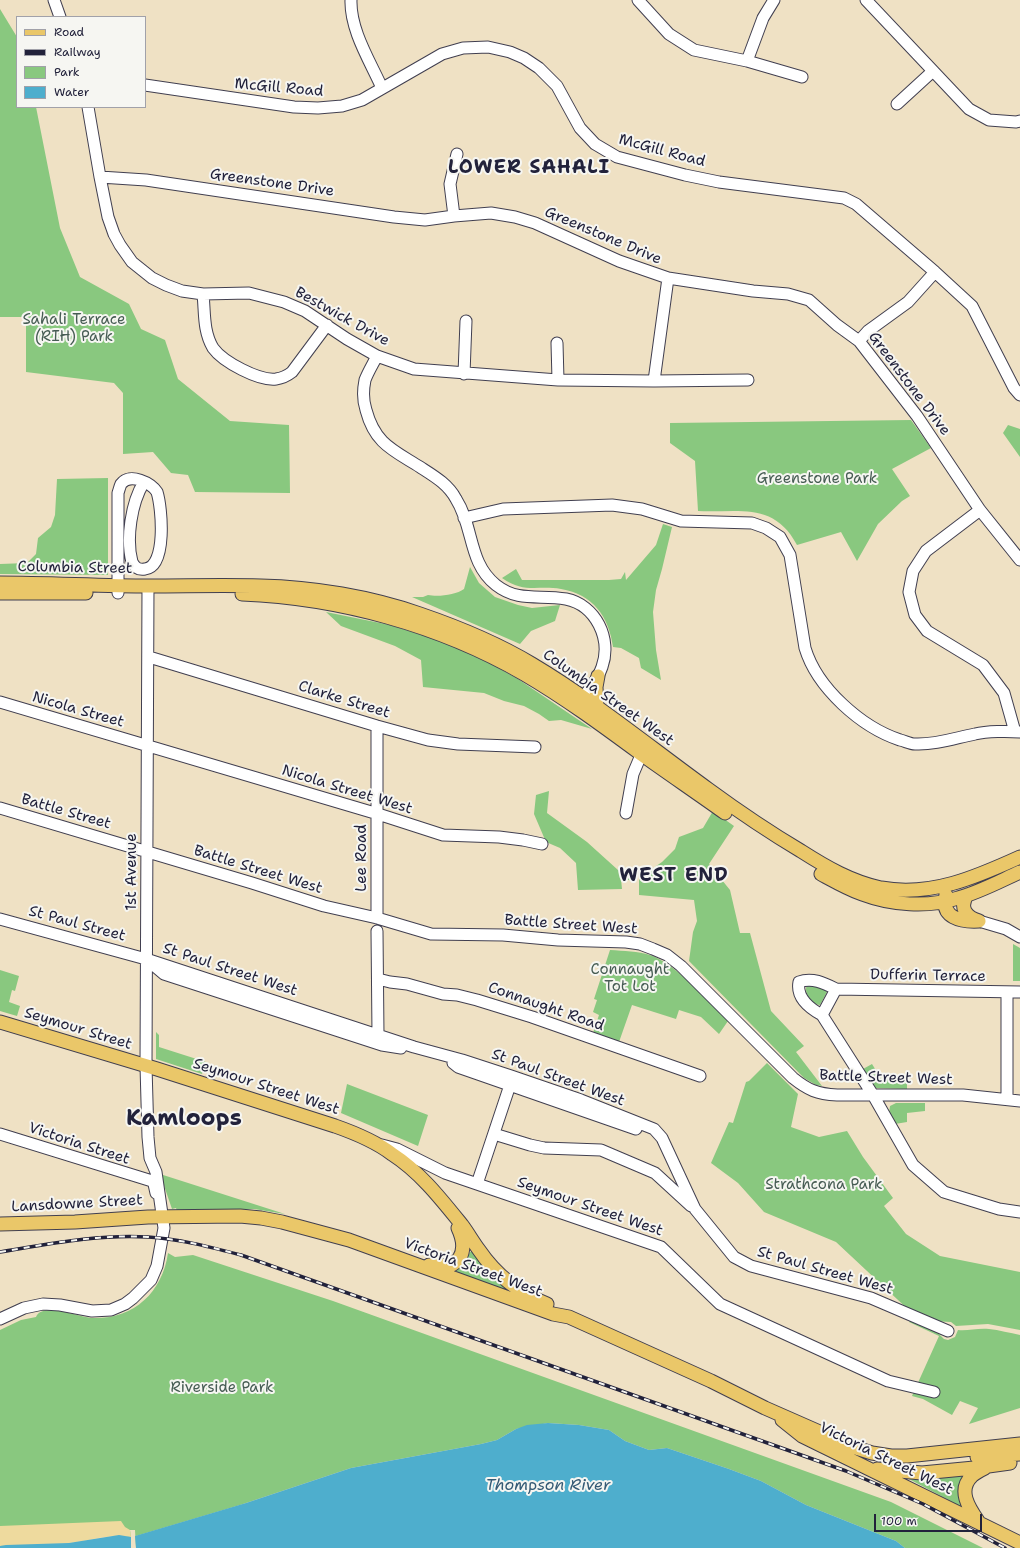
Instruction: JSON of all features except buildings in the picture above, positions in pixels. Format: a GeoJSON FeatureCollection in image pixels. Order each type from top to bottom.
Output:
{"type":"FeatureCollection","features":[{"type":"Feature","properties":{"kind":"main road","name":"Columbia Street"},"geometry":{"type":"LineString","coordinates":[[0,582],[118,590]]}},
{"type":"Feature","properties":{"kind":"main road","name":"Columbia Street"},"geometry":{"type":"LineString","coordinates":[[0,593],[148,590]]}},
{"type":"Feature","properties":{"kind":"main road","name":"Columbia Street West"},"geometry":{"type":"LineString","coordinates":[[148,590],[281,597],[344,607],[382,616],[418,627],[498,661],[579,702],[778,847],[846,887],[862,894],[896,902],[944,902],[967,895],[1020,872]]}},
{"type":"Feature","properties":{"kind":"main road"},"geometry":{"type":"LineString","coordinates":[[597,707],[596,687],[598,676]]}},
{"type":"Feature","properties":{"kind":"main road","name":"Columbia Street West"},"geometry":{"type":"LineString","coordinates":[[579,702],[597,707],[644,749],[782,840],[850,879],[865,884],[896,890],[928,889],[948,886],[980,875],[1020,857]]}},
{"type":"Feature","properties":{"kind":"main road"},"geometry":{"type":"LineString","coordinates":[[948,886],[944,902],[948,913],[958,920],[966,922],[979,921]]}},
{"type":"Feature","properties":{"kind":"main road"},"geometry":{"type":"LineString","coordinates":[[967,895],[963,903],[965,913],[971,919],[979,921]]}},
{"type":"Feature","properties":{"kind":"main road","name":"Seymour Street"},"geometry":{"type":"LineString","coordinates":[[0,1022],[146,1066]]}},
{"type":"Feature","properties":{"kind":"main road","name":"Seymour Street West"},"geometry":{"type":"LineString","coordinates":[[146,1066],[358,1134],[393,1154],[428,1184],[464,1227],[485,1258],[504,1279],[534,1298],[556,1307],[569,1317]]}},
{"type":"Feature","properties":{"kind":"main road"},"geometry":{"type":"LineString","coordinates":[[394,1256],[423,1264],[441,1266],[450,1266],[460,1259],[463,1253],[463,1239],[446,1205]]}},
{"type":"Feature","properties":{"kind":"main road","name":"Victoria Street West"},"geometry":{"type":"LineString","coordinates":[[159,1217],[240,1216],[261,1218],[327,1234],[394,1256],[553,1314],[569,1317],[711,1381],[770,1412],[856,1448],[872,1453],[891,1456],[907,1456],[1020,1444]]}},
{"type":"Feature","properties":{"kind":"main road","name":"Lansdowne Street"},"geometry":{"type":"LineString","coordinates":[[0,1224],[159,1217]]}},
{"type":"Feature","properties":{"kind":"main road"},"geometry":{"type":"LineString","coordinates":[[770,1412],[854,1454],[890,1462],[912,1463],[1020,1454]]}},
{"type":"Feature","properties":{"kind":"main road","name":"Victoria Street West"},"geometry":{"type":"LineString","coordinates":[[770,1412],[802,1436],[1020,1543]]}},
{"type":"Feature","properties":{"kind":"main road"},"geometry":{"type":"LineString","coordinates":[[869,1469],[922,1473],[987,1467],[1020,1461]]}},
{"type":"Feature","properties":{"kind":"main road"},"geometry":{"type":"LineString","coordinates":[[979,1523],[969,1509],[964,1492],[971,1476],[987,1467]]}},
{"type":"Feature","properties":{"kind":"street"},"geometry":{"type":"LineString","coordinates":[[54,0],[60,16]]}},
{"type":"Feature","properties":{"kind":"street"},"geometry":{"type":"LineString","coordinates":[[351,0],[353,23],[382,88]]}},
{"type":"Feature","properties":{"kind":"street"},"geometry":{"type":"LineString","coordinates":[[638,0],[669,34],[694,50],[747,61],[802,77]]}},
{"type":"Feature","properties":{"kind":"street"},"geometry":{"type":"LineString","coordinates":[[747,61],[762,18],[774,0]]}},
{"type":"Feature","properties":{"kind":"street"},"geometry":{"type":"LineString","coordinates":[[866,0],[969,109],[989,120],[1020,121]]}},
{"type":"Feature","properties":{"kind":"street","name":"McGill Road"},"geometry":{"type":"LineString","coordinates":[[146,85],[263,104],[318,108],[342,106],[362,100],[442,54],[463,48],[488,47],[510,52],[539,68],[557,86],[580,128],[595,144],[617,157],[685,175],[719,182],[844,198],[856,204],[972,306],[1014,388],[1020,395]]}},
{"type":"Feature","properties":{"kind":"street"},"geometry":{"type":"LineString","coordinates":[[897,104],[933,71]]}},
{"type":"Feature","properties":{"kind":"street","name":"Bestwick Drive"},"geometry":{"type":"LineString","coordinates":[[88,108],[108,217],[114,234],[132,262],[152,278],[166,285],[182,291],[203,294],[248,293],[268,297],[294,306],[377,356],[414,369],[558,380],[748,380]]}},
{"type":"Feature","properties":{"kind":"street"},"geometry":{"type":"LineString","coordinates":[[454,216],[450,184],[457,154]]}},
{"type":"Feature","properties":{"kind":"street","name":"Greenstone Drive"},"geometry":{"type":"LineString","coordinates":[[100,177],[146,180],[394,217],[425,220],[491,213],[515,217],[535,223],[619,261],[668,278],[753,291],[788,294],[809,300],[837,325],[859,341],[917,416],[980,510],[1020,560]]}},
{"type":"Feature","properties":{"kind":"street"},"geometry":{"type":"LineString","coordinates":[[859,341],[868,330],[908,302],[935,272]]}},
{"type":"Feature","properties":{"kind":"street"},"geometry":{"type":"LineString","coordinates":[[654,381],[668,278]]}},
{"type":"Feature","properties":{"kind":"street"},"geometry":{"type":"LineString","coordinates":[[203,294],[204,325],[214,348],[223,358],[245,371],[259,377],[275,379],[285,377],[292,372],[327,325]]}},
{"type":"Feature","properties":{"kind":"street"},"geometry":{"type":"LineString","coordinates":[[464,374],[466,321]]}},
{"type":"Feature","properties":{"kind":"street"},"geometry":{"type":"LineString","coordinates":[[557,343],[558,380]]}},
{"type":"Feature","properties":{"kind":"street"},"geometry":{"type":"LineString","coordinates":[[377,356],[366,380],[364,392],[364,404],[370,425],[383,442],[395,452],[450,488],[457,499],[477,561],[490,579],[498,586],[518,596],[567,599],[578,603],[596,618],[604,636],[605,655],[602,668],[598,676],[579,702]]}},
{"type":"Feature","properties":{"kind":"street"},"geometry":{"type":"LineString","coordinates":[[118,590],[118,493],[122,483],[127,480],[138,478],[155,489],[157,492],[161,527],[160,550],[157,561],[151,568],[142,569],[135,567],[132,560],[130,528],[135,505],[144,482]]}},
{"type":"Feature","properties":{"kind":"street"},"geometry":{"type":"LineString","coordinates":[[464,518],[503,509],[612,505],[642,509],[681,521],[752,522],[766,528],[780,537],[790,554],[805,648],[809,660],[815,670],[831,691],[848,708],[868,724],[889,736],[913,744],[939,743],[977,733],[1017,732],[1004,693],[983,665],[928,631],[915,615],[909,592],[913,571],[926,551],[980,510]]}},
{"type":"Feature","properties":{"kind":"street","name":"1st Avenue"},"geometry":{"type":"LineString","coordinates":[[148,590],[148,852],[146,959],[147,1130],[150,1158],[156,1172],[160,1194],[159,1217]]}},
{"type":"Feature","properties":{"kind":"street","name":"Clarke Street"},"geometry":{"type":"LineString","coordinates":[[149,657],[428,740],[458,744],[535,747]]}},
{"type":"Feature","properties":{"kind":"street","name":"Nicola Street"},"geometry":{"type":"LineString","coordinates":[[0,702],[148,746]]}},
{"type":"Feature","properties":{"kind":"street","name":"Lee Road"},"geometry":{"type":"LineString","coordinates":[[377,726],[377,918]]}},
{"type":"Feature","properties":{"kind":"street","name":"Nicola Street West"},"geometry":{"type":"LineString","coordinates":[[148,746],[378,814],[443,835],[499,837],[542,844]]}},
{"type":"Feature","properties":{"kind":"street"},"geometry":{"type":"LineString","coordinates":[[626,813],[633,774],[644,749]]}},
{"type":"Feature","properties":{"kind":"street","name":"Battle Street"},"geometry":{"type":"LineString","coordinates":[[0,808],[148,852]]}},
{"type":"Feature","properties":{"kind":"street","name":"Battle Street West"},"geometry":{"type":"LineString","coordinates":[[148,852],[324,906],[377,918],[431,934],[521,936],[558,940],[626,942],[640,944],[667,955],[681,966],[754,1040],[803,1086],[814,1092],[824,1094],[873,1095],[963,1095],[1020,1101]]}},
{"type":"Feature","properties":{"kind":"street","name":"St Paul Street"},"geometry":{"type":"LineString","coordinates":[[0,919],[146,959]]}},
{"type":"Feature","properties":{"kind":"street"},"geometry":{"type":"LineString","coordinates":[[979,921],[1006,929],[1020,937]]}},
{"type":"Feature","properties":{"kind":"street"},"geometry":{"type":"LineString","coordinates":[[377,931],[378,1035]]}},
{"type":"Feature","properties":{"kind":"street","name":"St Paul Street West"},"geometry":{"type":"LineString","coordinates":[[146,959],[414,1047],[512,1076],[581,1100],[654,1129],[662,1138],[695,1209],[734,1257],[751,1266],[871,1298],[948,1331]]}},
{"type":"Feature","properties":{"kind":"street","name":"St Paul Street West"},"geometry":{"type":"LineString","coordinates":[[146,959],[164,974],[382,1045],[401,1048],[414,1047]]}},
{"type":"Feature","properties":{"kind":"street","name":"Connaught Road"},"geometry":{"type":"LineString","coordinates":[[378,979],[477,1000],[532,1017],[700,1076]]}},
{"type":"Feature","properties":{"kind":"street","name":"Dufferin Terrace"},"geometry":{"type":"LineString","coordinates":[[822,1014],[814,1010],[801,998],[798,988],[799,982],[806,979],[820,982],[836,989],[1020,992]]}},
{"type":"Feature","properties":{"kind":"street"},"geometry":{"type":"LineString","coordinates":[[836,989],[822,1014],[873,1095],[913,1165],[944,1192],[999,1209],[1020,1212]]}},
{"type":"Feature","properties":{"kind":"street"},"geometry":{"type":"LineString","coordinates":[[1007,992],[1007,1099]]}},
{"type":"Feature","properties":{"kind":"street","name":"St Paul Street West"},"geometry":{"type":"LineString","coordinates":[[439,1054],[458,1067],[662,1138]]}},
{"type":"Feature","properties":{"kind":"street"},"geometry":{"type":"LineString","coordinates":[[477,1184],[510,1085]]}},
{"type":"Feature","properties":{"kind":"street","name":"Victoria Street"},"geometry":{"type":"LineString","coordinates":[[0,1134],[149,1181]]}},
{"type":"Feature","properties":{"kind":"street"},"geometry":{"type":"LineString","coordinates":[[494,1134],[544,1148],[601,1150],[655,1174],[695,1209]]}},
{"type":"Feature","properties":{"kind":"street","name":"Seymour Street West"},"geometry":{"type":"LineString","coordinates":[[374,1143],[397,1149],[445,1174],[661,1247],[720,1304],[888,1381],[934,1392]]}},
{"type":"Feature","properties":{"kind":"street","name":"1st Avenue"},"geometry":{"type":"LineString","coordinates":[[150,1158],[147,1170],[159,1217]]}},
{"type":"Feature","properties":{"kind":"street"},"geometry":{"type":"LineString","coordinates":[[149,1181],[152,1181],[154,1184],[156,1195],[160,1203]]}},
{"type":"Feature","properties":{"kind":"street"},"geometry":{"type":"LineString","coordinates":[[0,1319],[26,1308],[43,1304],[60,1304],[96,1311],[111,1310],[121,1306],[139,1293],[151,1280],[157,1266],[164,1228],[159,1217]]}},
{"type":"Feature","properties":{"kind":"green space","name":"Sahali Terrace (RIH) Park"},"geometry":{"type":"Polygon","coordinates":[[[0,9],[16,35],[16,108],[36,108],[60,228],[80,277],[129,304],[141,329],[165,340],[178,379],[230,421],[289,425],[290,493],[195,492],[188,475],[171,473],[153,452],[123,454],[123,393],[114,383],[26,372],[26,317],[0,317],[0,9]]]}},
{"type":"Feature","properties":{"kind":"green space","name":"Greenstone Park"},"geometry":{"type":"Polygon","coordinates":[[[911,420],[931,448],[892,469],[910,496],[902,501],[878,524],[857,561],[841,532],[797,545],[788,531],[777,521],[766,515],[741,511],[698,511],[695,461],[670,443],[670,423],[911,420]]]}},
{"type":"Feature","properties":{"kind":"green space"},"geometry":{"type":"Polygon","coordinates":[[[1008,425],[1020,429],[1020,457],[1003,433],[1008,425]]]}},
{"type":"Feature","properties":{"kind":"green space"},"geometry":{"type":"Polygon","coordinates":[[[108,478],[108,575],[0,574],[0,564],[27,563],[36,554],[38,538],[51,527],[55,515],[57,479],[108,478]]]}},
{"type":"Feature","properties":{"kind":"green space"},"geometry":{"type":"Polygon","coordinates":[[[663,524],[672,527],[656,590],[653,612],[656,650],[661,680],[641,668],[639,658],[621,648],[613,647],[608,626],[603,617],[598,609],[582,596],[561,589],[518,586],[502,578],[516,569],[522,580],[609,580],[621,579],[625,572],[626,580],[656,545],[663,524]]]}},
{"type":"Feature","properties":{"kind":"green space"},"geometry":{"type":"Polygon","coordinates":[[[470,567],[479,583],[495,597],[532,608],[560,605],[555,621],[531,631],[520,644],[412,597],[447,595],[461,591],[464,589],[470,567]]]}},
{"type":"Feature","properties":{"kind":"green space"},"geometry":{"type":"Polygon","coordinates":[[[326,612],[390,625],[450,644],[518,679],[592,729],[561,720],[549,721],[524,706],[504,701],[484,693],[423,687],[421,660],[395,646],[341,626],[326,612]]]}},
{"type":"Feature","properties":{"kind":"green space"},"geometry":{"type":"Polygon","coordinates":[[[549,791],[547,813],[587,842],[618,870],[635,874],[635,881],[621,879],[622,889],[578,890],[576,863],[560,848],[546,842],[534,814],[536,795],[549,791]]]}},
{"type":"Feature","properties":{"kind":"green space"},"geometry":{"type":"Polygon","coordinates":[[[713,811],[734,826],[709,864],[730,890],[740,933],[750,933],[771,1011],[804,1046],[796,1052],[822,1086],[816,1085],[804,1078],[689,961],[693,932],[697,921],[694,900],[639,895],[639,878],[662,862],[675,849],[679,837],[703,828],[713,811]]]}},
{"type":"Feature","properties":{"kind":"green space"},"geometry":{"type":"Polygon","coordinates":[[[1013,944],[1020,948],[1020,981],[1013,981],[1013,944]]]}},
{"type":"Feature","properties":{"kind":"green space","name":"Connaught Tot Lot"},"geometry":{"type":"Polygon","coordinates":[[[610,950],[631,951],[650,955],[671,966],[702,994],[728,1021],[719,1034],[701,1017],[679,1010],[676,1019],[632,1005],[619,1042],[593,1033],[599,1015],[593,1012],[597,1000],[594,999],[610,950]]]}},
{"type":"Feature","properties":{"kind":"green space"},"geometry":{"type":"Polygon","coordinates":[[[0,970],[19,976],[15,991],[12,990],[9,1002],[20,1006],[17,1016],[0,1011],[0,970]]]}},
{"type":"Feature","properties":{"kind":"green space"},"geometry":{"type":"Polygon","coordinates":[[[807,985],[824,985],[827,992],[820,1005],[811,1001],[807,995],[807,985]]]}},
{"type":"Feature","properties":{"kind":"green space"},"geometry":{"type":"Polygon","coordinates":[[[156,1032],[159,1035],[159,1047],[206,1062],[202,1074],[156,1059],[156,1032]]]}},
{"type":"Feature","properties":{"kind":"green space","name":"Strathcona Park"},"geometry":{"type":"Polygon","coordinates":[[[767,1063],[798,1094],[791,1127],[819,1137],[847,1131],[863,1157],[893,1198],[884,1206],[906,1234],[940,1256],[1020,1272],[1020,1330],[988,1324],[956,1326],[951,1322],[931,1321],[913,1314],[836,1242],[764,1212],[738,1183],[711,1163],[729,1122],[733,1123],[746,1082],[749,1081],[767,1063]]]}},
{"type":"Feature","properties":{"kind":"green space"},"geometry":{"type":"Polygon","coordinates":[[[872,1064],[882,1080],[892,1074],[892,1078],[907,1078],[907,1089],[876,1088],[863,1069],[872,1064]]]}},
{"type":"Feature","properties":{"kind":"green space"},"geometry":{"type":"Polygon","coordinates":[[[347,1084],[428,1115],[418,1146],[341,1113],[347,1084]]]}},
{"type":"Feature","properties":{"kind":"green space"},"geometry":{"type":"Polygon","coordinates":[[[896,1103],[925,1103],[925,1111],[907,1113],[907,1122],[895,1124],[889,1113],[890,1106],[896,1103]]]}},
{"type":"Feature","properties":{"kind":"green space"},"geometry":{"type":"Polygon","coordinates":[[[160,1174],[285,1214],[254,1209],[177,1211],[176,1208],[172,1209],[160,1174]]]}},
{"type":"Feature","properties":{"kind":"green space"},"geometry":{"type":"Polygon","coordinates":[[[474,1251],[520,1296],[455,1272],[465,1263],[470,1252],[474,1251]]]}},
{"type":"Feature","properties":{"kind":"green space","name":"Riverside Park"},"geometry":{"type":"Polygon","coordinates":[[[168,1253],[175,1257],[193,1255],[333,1301],[891,1502],[983,1548],[905,1548],[896,1541],[806,1505],[761,1481],[729,1469],[667,1448],[649,1450],[625,1441],[609,1430],[579,1425],[548,1423],[516,1429],[497,1440],[481,1444],[351,1468],[240,1505],[136,1536],[136,1548],[135,1530],[130,1530],[131,1537],[119,1535],[0,1546],[0,1330],[21,1320],[36,1317],[45,1311],[53,1310],[91,1318],[106,1317],[132,1309],[143,1302],[152,1292],[165,1268],[168,1253]]]}},
{"type":"Feature","properties":{"kind":"green space"},"geometry":{"type":"Polygon","coordinates":[[[911,1319],[935,1330],[944,1339],[948,1340],[955,1337],[958,1330],[989,1329],[1020,1335],[1020,1408],[969,1424],[978,1408],[960,1401],[952,1415],[923,1399],[912,1396],[939,1336],[909,1322],[911,1319]]]}},
{"type":"Feature","properties":{"kind":"green space"},"geometry":{"type":"Polygon","coordinates":[[[963,1472],[962,1505],[960,1506],[907,1478],[909,1476],[963,1472]]]}},
{"type":"Feature","properties":{"kind":"sand"},"geometry":{"type":"Polygon","coordinates":[[[121,1521],[125,1527],[130,1530],[131,1537],[115,1536],[60,1544],[0,1546],[0,1526],[121,1521]]]}},
{"type":"Feature","properties":{"kind":"water","name":"Thompson River"},"geometry":{"type":"Polygon","coordinates":[[[548,1423],[579,1425],[609,1430],[625,1441],[649,1450],[667,1448],[729,1469],[761,1481],[806,1505],[896,1541],[905,1548],[136,1548],[135,1536],[246,1503],[351,1468],[481,1444],[497,1440],[516,1429],[527,1425],[548,1423]]]}},
{"type":"Feature","properties":{"kind":"water"},"geometry":{"type":"Polygon","coordinates":[[[119,1535],[131,1537],[131,1548],[0,1548],[0,1546],[6,1545],[69,1543],[119,1535]]]}},
{"type":"Feature","properties":{"kind":"railway"},"geometry":{"type":"LineString","coordinates":[[0,1252],[74,1240],[129,1236],[183,1241],[241,1255],[846,1471],[923,1504],[1005,1548]]}},
{"type":"Feature","properties":{"kind":"district","name":"LOWER SAHALI"},"geometry":{"type":"Point","coordinates":[529,168]}},
{"type":"Feature","properties":{"kind":"district","name":"WEST END"},"geometry":{"type":"Point","coordinates":[674,876]}},
{"type":"Feature","properties":{"kind":"district","name":"Kamloops"},"geometry":{"type":"Point","coordinates":[184,1119]}}]}
